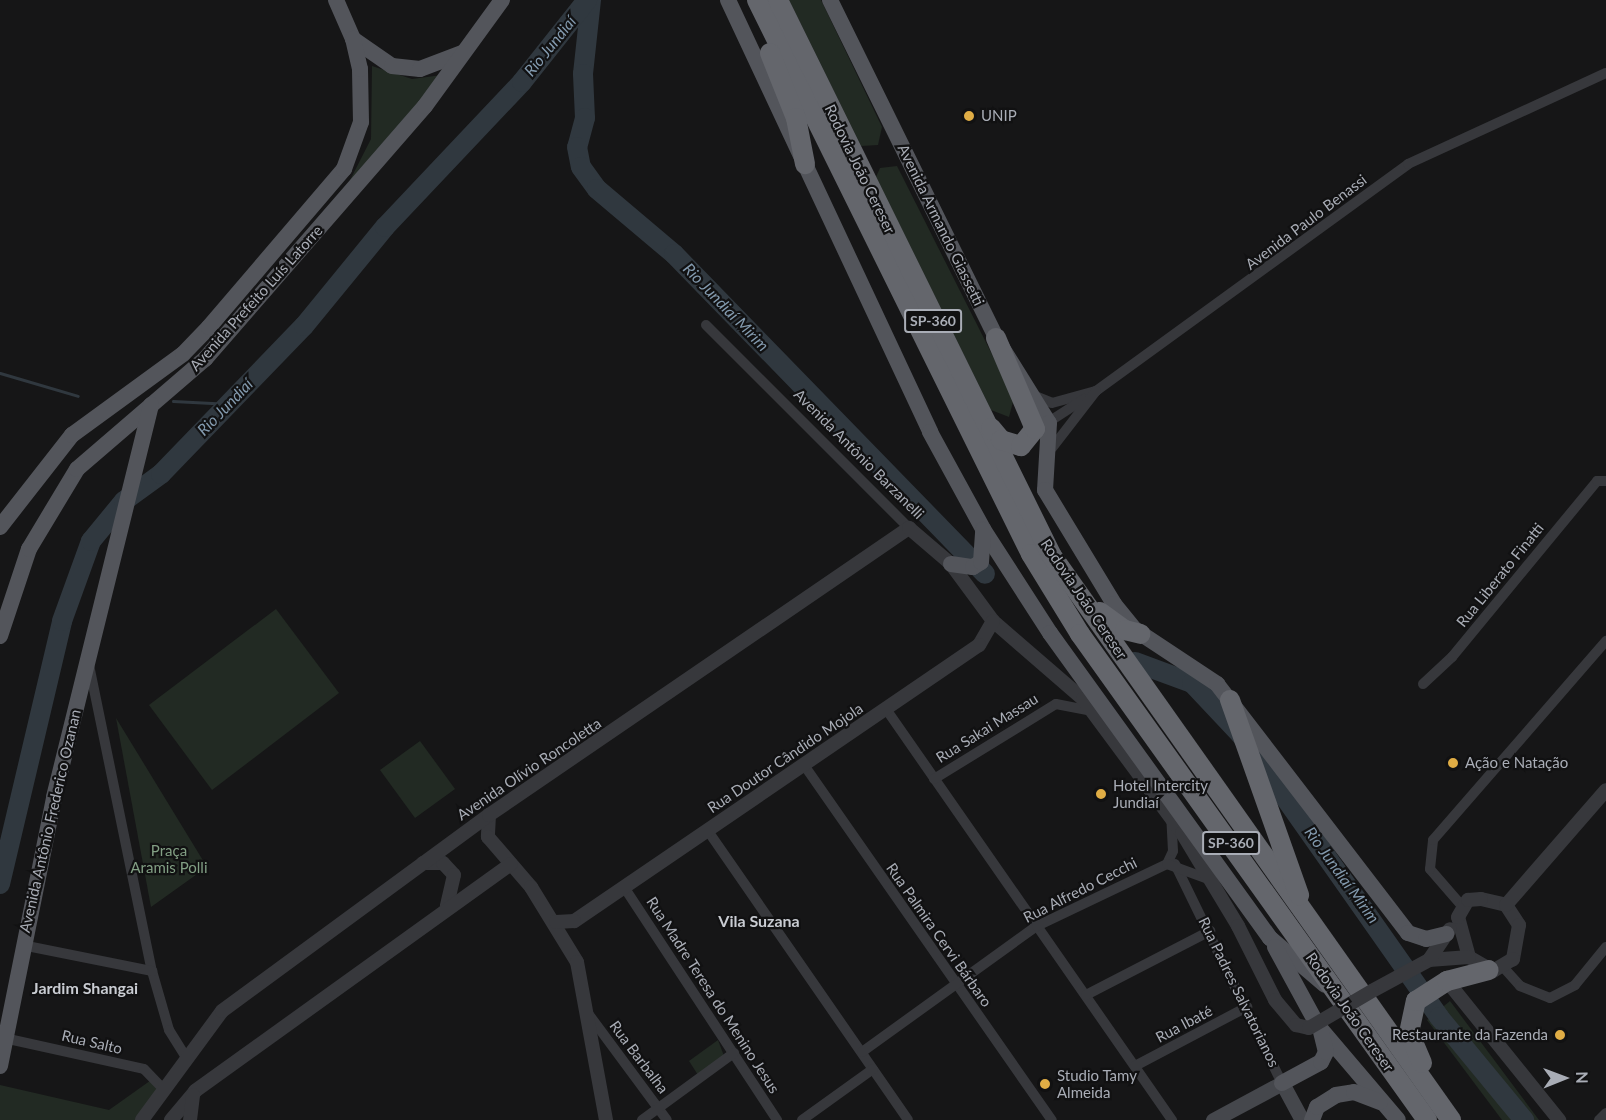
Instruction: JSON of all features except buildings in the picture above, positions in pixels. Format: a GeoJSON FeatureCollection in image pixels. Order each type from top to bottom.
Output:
{"type":"FeatureCollection","features":[{"type":"Feature","properties":{"kind":"highway"},"geometry":{"type":"LineString","coordinates":[[750,0],[796,118],[805,164]]}},
{"type":"Feature","properties":{"kind":"highway","name":"Rodovia João Cereser"},"geometry":{"type":"LineString","coordinates":[[757,0],[1008,514],[1080,634],[1427,1120]]}},
{"type":"Feature","properties":{"kind":"highway","name":"Rodovia João Cereser"},"geometry":{"type":"LineString","coordinates":[[778,0],[968,390],[1052,556],[1451,1120]]}},
{"type":"Feature","properties":{"kind":"highway"},"geometry":{"type":"LineString","coordinates":[[968,390],[987,423],[1011,445],[1028,442],[1042,426],[996,338]]}},
{"type":"Feature","properties":{"kind":"highway"},"geometry":{"type":"LineString","coordinates":[[1052,556],[1104,616],[1142,634]]}},
{"type":"Feature","properties":{"kind":"highway"},"geometry":{"type":"LineString","coordinates":[[1233,707],[1308,920]]}},
{"type":"Feature","properties":{"kind":"highway"},"geometry":{"type":"LineString","coordinates":[[1461,1120],[1413,1048],[1409,1024],[1416,1001],[1443,983],[1469,967],[1497,969]]}},
{"type":"Feature","properties":{"kind":"main road"},"geometry":{"type":"LineString","coordinates":[[322,0],[351,36],[380,61],[405,69],[438,65],[468,50]]}},
{"type":"Feature","properties":{"kind":"main road"},"geometry":{"type":"LineString","coordinates":[[336,0],[351,36]]}},
{"type":"Feature","properties":{"kind":"main road","name":"Avenida Prefeito Luís Latorre"},"geometry":{"type":"LineString","coordinates":[[0,636],[18,576],[41,524],[77,469],[205,359],[257,301],[468,50],[502,0]]}},
{"type":"Feature","properties":{"kind":"main road"},"geometry":{"type":"LineString","coordinates":[[728,0],[930,432],[982,535],[1270,938],[1325,1041],[1321,1062],[1213,1120]]}},
{"type":"Feature","properties":{"kind":"main road","name":"Avenida Armando Giassetti"},"geometry":{"type":"LineString","coordinates":[[830,0],[996,338],[1034,396],[1042,426],[1052,448]]}},
{"type":"Feature","properties":{"kind":"main road","name":"Avenida Prefeito Luís Latorre"},"geometry":{"type":"LineString","coordinates":[[0,527],[72,435],[189,347],[344,169],[361,122],[351,36]]}},
{"type":"Feature","properties":{"kind":"main road","name":"Avenida Antônio Frederico Ozanan"},"geometry":{"type":"LineString","coordinates":[[0,1066],[22,945],[107,577],[150,405]]}},
{"type":"Feature","properties":{"kind":"main road"},"geometry":{"type":"LineString","coordinates":[[1052,448],[1043,468],[1045,490],[1114,604],[1142,634],[1217,684],[1408,933],[1426,939],[1446,934]]}},
{"type":"Feature","properties":{"kind":"main road"},"geometry":{"type":"LineString","coordinates":[[0,541],[40,473]]}},
{"type":"Feature","properties":{"kind":"main road"},"geometry":{"type":"LineString","coordinates":[[957,565],[981,562],[982,535]]}},
{"type":"Feature","properties":{"kind":"main road"},"geometry":{"type":"LineString","coordinates":[[0,583],[18,576]]}},
{"type":"Feature","properties":{"kind":"main road"},"geometry":{"type":"LineString","coordinates":[[1270,938],[1340,998]]}},
{"type":"Feature","properties":{"kind":"main road"},"geometry":{"type":"LineString","coordinates":[[1318,1026],[1398,1120]]}},
{"type":"Feature","properties":{"kind":"main road","name":"Rua Padres Salvatorianos"},"geometry":{"type":"LineString","coordinates":[[1282,1083],[1302,1120]]}},
{"type":"Feature","properties":{"kind":"main road"},"geometry":{"type":"LineString","coordinates":[[1312,1120],[1317,1107],[1336,1095],[1354,1092],[1383,1103]]}},
{"type":"Feature","properties":{"kind":"street","name":"Avenida Paulo Benassi"},"geometry":{"type":"LineString","coordinates":[[1034,396],[1052,403],[1096,391],[1408,164],[1606,73]]}},
{"type":"Feature","properties":{"kind":"street","name":"Avenida Antônio Barzanelli"},"geometry":{"type":"LineString","coordinates":[[706,325],[909,528],[957,565],[989,615],[1055,672],[1091,711],[1171,818],[1211,880],[1238,926],[1286,1019],[1309,1028],[1427,962]]}},
{"type":"Feature","properties":{"kind":"street"},"geometry":{"type":"LineString","coordinates":[[1042,426],[1096,391]]}},
{"type":"Feature","properties":{"kind":"street"},"geometry":{"type":"LineString","coordinates":[[1052,448],[1096,391]]}},
{"type":"Feature","properties":{"kind":"street","name":"Rua Liberato Finatti"},"geometry":{"type":"LineString","coordinates":[[1424,684],[1452,657],[1601,481]]}},
{"type":"Feature","properties":{"kind":"street","name":"Avenida Olívio Roncoletta"},"geometry":{"type":"LineString","coordinates":[[142,1120],[222,1011],[489,815],[909,528]]}},
{"type":"Feature","properties":{"kind":"street","name":"Rua Doutor Cândido Mojola"},"geometry":{"type":"LineString","coordinates":[[574,921],[979,645],[989,615]]}},
{"type":"Feature","properties":{"kind":"street"},"geometry":{"type":"LineString","coordinates":[[1472,1008],[1469,967],[1460,911],[1430,869],[1433,840],[1606,641]]}},
{"type":"Feature","properties":{"kind":"street"},"geometry":{"type":"LineString","coordinates":[[88,659],[152,970],[170,1030],[188,1059]]}},
{"type":"Feature","properties":{"kind":"street","name":"Rua Sakai Massau"},"geometry":{"type":"LineString","coordinates":[[934,779],[1056,704],[1091,711]]}},
{"type":"Feature","properties":{"kind":"street"},"geometry":{"type":"LineString","coordinates":[[886,709],[1172,1120]]}},
{"type":"Feature","properties":{"kind":"street","name":"Rua Palmira Cervi Bárbaro"},"geometry":{"type":"LineString","coordinates":[[804,765],[1046,1118]]}},
{"type":"Feature","properties":{"kind":"street"},"geometry":{"type":"LineString","coordinates":[[1506,905],[1606,789]]}},
{"type":"Feature","properties":{"kind":"street"},"geometry":{"type":"LineString","coordinates":[[489,815],[488,837],[531,887],[571,946],[587,1012],[606,1120]]}},
{"type":"Feature","properties":{"kind":"street"},"geometry":{"type":"LineString","coordinates":[[1171,818],[1173,851],[1171,864],[1211,880]]}},
{"type":"Feature","properties":{"kind":"street"},"geometry":{"type":"LineString","coordinates":[[708,831],[908,1120]]}},
{"type":"Feature","properties":{"kind":"street"},"geometry":{"type":"LineString","coordinates":[[423,863],[443,863],[454,875],[447,906]]}},
{"type":"Feature","properties":{"kind":"street"},"geometry":{"type":"LineString","coordinates":[[171,1120],[195,1091],[447,906],[511,864]]}},
{"type":"Feature","properties":{"kind":"street","name":"Rua Alfredo Cecchi"},"geometry":{"type":"LineString","coordinates":[[862,1052],[1037,926],[1171,864]]}},
{"type":"Feature","properties":{"kind":"street","name":"Rua Padres Salvatorianos"},"geometry":{"type":"LineString","coordinates":[[1171,864],[1210,931],[1282,1083]]}},
{"type":"Feature","properties":{"kind":"street","name":"Rua Madre Teresa do Menino Jesus"},"geometry":{"type":"LineString","coordinates":[[624,887],[777,1120]]}},
{"type":"Feature","properties":{"kind":"street"},"geometry":{"type":"LineString","coordinates":[[1469,967],[1427,962],[1460,911],[1481,899],[1506,905],[1519,926],[1520,940],[1497,969],[1520,986],[1550,998],[1575,985],[1606,947]]}},
{"type":"Feature","properties":{"kind":"street"},"geometry":{"type":"LineString","coordinates":[[556,922],[574,921],[571,946]]}},
{"type":"Feature","properties":{"kind":"street"},"geometry":{"type":"LineString","coordinates":[[1086,995],[1210,931]]}},
{"type":"Feature","properties":{"kind":"street"},"geometry":{"type":"LineString","coordinates":[[22,945],[152,970]]}},
{"type":"Feature","properties":{"kind":"street"},"geometry":{"type":"LineString","coordinates":[[1443,983],[1472,1008],[1559,1120]]}},
{"type":"Feature","properties":{"kind":"street","name":"Rua Ibaté"},"geometry":{"type":"LineString","coordinates":[[1135,1066],[1247,1007]]}},
{"type":"Feature","properties":{"kind":"street","name":"Rua Barbalha"},"geometry":{"type":"LineString","coordinates":[[587,1012],[667,1120]]}},
{"type":"Feature","properties":{"kind":"street","name":"Rua Salto"},"geometry":{"type":"LineString","coordinates":[[4,1038],[144,1070],[164,1090]]}},
{"type":"Feature","properties":{"kind":"street"},"geometry":{"type":"LineString","coordinates":[[642,1120],[734,1053]]}},
{"type":"Feature","properties":{"kind":"street"},"geometry":{"type":"LineString","coordinates":[[802,1120],[873,1069]]}},
{"type":"Feature","properties":{"kind":"street"},"geometry":{"type":"LineString","coordinates":[[190,1120],[195,1091]]}},
{"type":"Feature","properties":{"kind":"street"},"geometry":{"type":"LineString","coordinates":[[1599,1120],[1606,1113]]}},
{"type":"Feature","properties":{"kind":"green space"},"geometry":{"type":"Polygon","coordinates":[[[789,0],[821,0],[882,127],[878,145],[861,146],[789,0]]]}},
{"type":"Feature","properties":{"kind":"green space"},"geometry":{"type":"Polygon","coordinates":[[[372,66],[412,79],[442,75],[346,188],[371,139],[372,66]]]}},
{"type":"Feature","properties":{"kind":"green space"},"geometry":{"type":"Polygon","coordinates":[[[897,166],[1014,398],[1009,417],[991,410],[876,177],[880,168],[897,166]]]}},
{"type":"Feature","properties":{"kind":"green space"},"geometry":{"type":"Polygon","coordinates":[[[276,609],[339,693],[212,790],[149,705],[276,609]]]}},
{"type":"Feature","properties":{"kind":"green space","name":"Praça Aramis Polli"},"geometry":{"type":"Polygon","coordinates":[[[116,718],[207,867],[151,907],[116,718]]]}},
{"type":"Feature","properties":{"kind":"green space"},"geometry":{"type":"Polygon","coordinates":[[[420,741],[455,789],[415,818],[380,770],[420,741]]]}},
{"type":"Feature","properties":{"kind":"green space"},"geometry":{"type":"Polygon","coordinates":[[[1450,1001],[1539,1120],[1502,1120],[1427,1020],[1450,1001]]]}},
{"type":"Feature","properties":{"kind":"green space"},"geometry":{"type":"Polygon","coordinates":[[[718,1040],[724,1056],[698,1075],[689,1061],[718,1040]]]}},
{"type":"Feature","properties":{"kind":"green space"},"geometry":{"type":"Polygon","coordinates":[[[154,1078],[159,1086],[137,1120],[0,1120],[0,1085],[109,1110],[154,1078]]]}},
{"type":"Feature","properties":{"kind":"waterway","name":"Rio Jundiaí"},"geometry":{"type":"LineString","coordinates":[[0,884],[62,621],[91,541],[124,501],[161,474],[304,326],[385,227],[522,82],[587,0]]}},
{"type":"Feature","properties":{"kind":"waterway","name":"Rio Jundiaí Mirim"},"geometry":{"type":"LineString","coordinates":[[591,0],[583,74],[585,118],[577,147],[581,167],[597,189],[674,254],[985,574]]}},
{"type":"Feature","properties":{"kind":"waterway"},"geometry":{"type":"LineString","coordinates":[[0,373],[78,396]]}},
{"type":"Feature","properties":{"kind":"waterway"},"geometry":{"type":"LineString","coordinates":[[173,401],[231,404]]}},
{"type":"Feature","properties":{"kind":"waterway","name":"Rio Jundiaí Mirim"},"geometry":{"type":"LineString","coordinates":[[1135,662],[1192,683],[1241,735],[1439,1017],[1524,1120]]}},
{"type":"Feature","properties":{"kind":"place","name":"UNIP"},"geometry":{"type":"Point","coordinates":[969,116]}},
{"type":"Feature","properties":{"kind":"place","name":"Ação e Natação"},"geometry":{"type":"Point","coordinates":[1453,763]}},
{"type":"Feature","properties":{"kind":"place","name":"Hotel Intercity Jundiaí"},"geometry":{"type":"Point","coordinates":[1101,794]}},
{"type":"Feature","properties":{"kind":"place","name":"Restaurante da Fazenda"},"geometry":{"type":"Point","coordinates":[1560,1035]}},
{"type":"Feature","properties":{"kind":"place","name":"Studio Tamy Almeida"},"geometry":{"type":"Point","coordinates":[1045,1084]}},
{"type":"Feature","properties":{"kind":"district","name":"Vila Suzana"},"geometry":{"type":"Point","coordinates":[759,921]}},
{"type":"Feature","properties":{"kind":"district","name":"Jardim Shangai"},"geometry":{"type":"Point","coordinates":[85,988]}}]}
